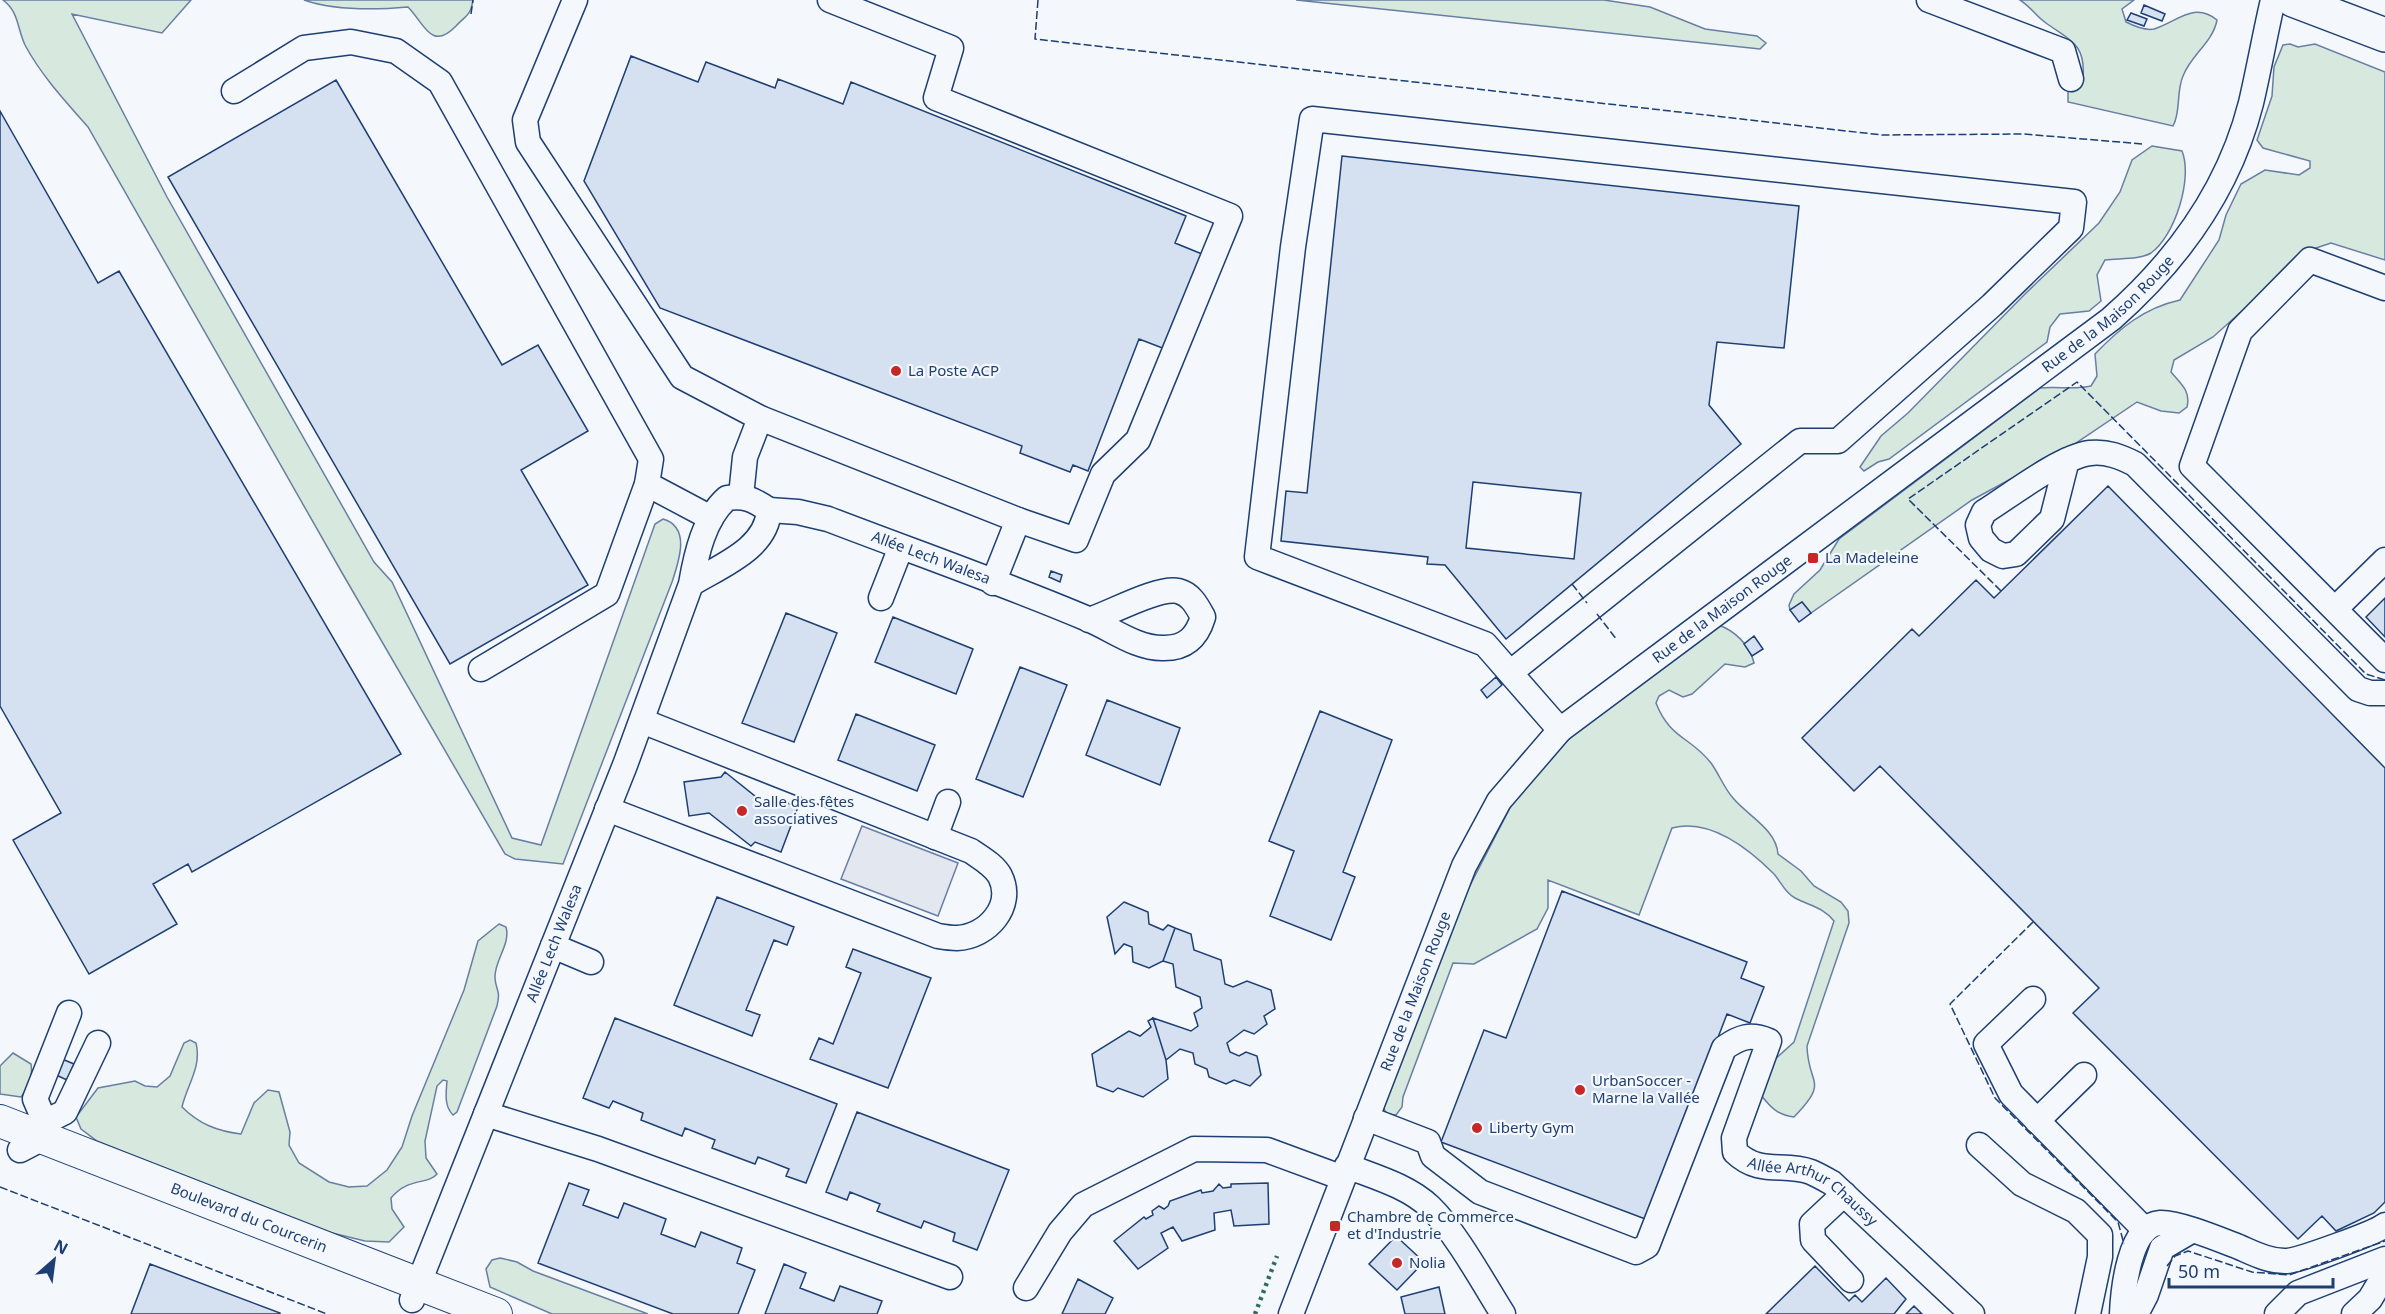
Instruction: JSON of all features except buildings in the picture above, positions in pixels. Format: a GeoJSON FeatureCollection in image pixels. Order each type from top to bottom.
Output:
{"type":"FeatureCollection","features":[{"type":"Feature","properties":{"kind":"highway"},"geometry":{"type":"LineString","coordinates":[[2293,0],[2385,35]]}},
{"type":"Feature","properties":{"kind":"main road","name":"Boulevard du Courcerin"},"geometry":{"type":"LineString","coordinates":[[0,1121],[27,1138],[415,1292],[496,1314]]}},
{"type":"Feature","properties":{"kind":"main road","name":"Boulevard du Courcerin"},"geometry":{"type":"LineString","coordinates":[[415,1292],[447,1314]]}},
{"type":"Feature","properties":{"kind":"street"},"geometry":{"type":"LineString","coordinates":[[575,0],[525,120],[528,142],[682,376],[760,418],[1018,520],[1076,540],[1103,474],[1138,440],[1230,216],[936,98],[951,48],[830,0]]}},
{"type":"Feature","properties":{"kind":"street"},"geometry":{"type":"LineString","coordinates":[[1929,0],[2063,51],[2071,79]]}},
{"type":"Feature","properties":{"kind":"street","name":"Rue de la Maison Rouge"},"geometry":{"type":"LineString","coordinates":[[1291,1314],[1464,866],[1499,801],[1560,730],[2111,319],[2139,294],[2184,244],[2217,190],[2233,158],[2251,104],[2273,0]]}},
{"type":"Feature","properties":{"kind":"street"},"geometry":{"type":"LineString","coordinates":[[234,91],[304,48],[351,42],[396,51],[440,82],[651,459],[647,484],[607,594],[481,669]]}},
{"type":"Feature","properties":{"kind":"street"},"geometry":{"type":"LineString","coordinates":[[1511,672],[1800,441],[1838,441],[1992,305],[2071,228],[2074,202],[1312,119],[1293,247],[1257,557],[1485,644],[1560,730]]}},
{"type":"Feature","properties":{"kind":"street"},"geometry":{"type":"LineString","coordinates":[[2385,288],[2310,260],[2241,331],[2192,466],[2385,660]]}},
{"type":"Feature","properties":{"kind":"street"},"geometry":{"type":"LineString","coordinates":[[741,496],[745,457],[760,418]]}},
{"type":"Feature","properties":{"kind":"street"},"geometry":{"type":"LineString","coordinates":[[2067,460],[2091,453],[2116,455],[2135,464],[2358,689],[2370,693],[2385,693]]}},
{"type":"Feature","properties":{"kind":"street"},"geometry":{"type":"LineString","coordinates":[[647,484],[711,518]]}},
{"type":"Feature","properties":{"kind":"street","name":"Allée Lech Walesa"},"geometry":{"type":"LineString","coordinates":[[415,1292],[642,721],[691,584],[694,562],[711,518],[727,498],[741,496],[755,501],[768,510],[798,512],[828,519],[1089,620]]}},
{"type":"Feature","properties":{"kind":"street"},"geometry":{"type":"LineString","coordinates":[[691,584],[745,550],[762,536],[768,524],[768,510]]}},
{"type":"Feature","properties":{"kind":"street"},"geometry":{"type":"LineString","coordinates":[[993,583],[1018,520]]}},
{"type":"Feature","properties":{"kind":"street"},"geometry":{"type":"LineString","coordinates":[[881,598],[901,547]]}},
{"type":"Feature","properties":{"kind":"street"},"geometry":{"type":"LineString","coordinates":[[2335,609],[2385,560]]}},
{"type":"Feature","properties":{"kind":"street"},"geometry":{"type":"LineString","coordinates":[[608,809],[938,936],[956,938],[969,936],[987,927],[998,917],[1004,903],[1004,887],[999,874],[988,862],[971,851],[642,721]]}},
{"type":"Feature","properties":{"kind":"street"},"geometry":{"type":"LineString","coordinates":[[935,837],[948,802]]}},
{"type":"Feature","properties":{"kind":"street"},"geometry":{"type":"LineString","coordinates":[[553,946],[591,962]]}},
{"type":"Feature","properties":{"kind":"street"},"geometry":{"type":"LineString","coordinates":[[2033,999],[1986,1044],[2011,1094],[2145,1230]]}},
{"type":"Feature","properties":{"kind":"street"},"geometry":{"type":"LineString","coordinates":[[27,1138],[35,1099],[69,1013]]}},
{"type":"Feature","properties":{"kind":"street","name":"Allée Arthur Chaussy"},"geometry":{"type":"LineString","coordinates":[[1366,1118],[1428,1142],[1432,1156],[1480,1192],[1636,1252],[1647,1246],[1724,1048],[1740,1036],[1758,1036],[1769,1041],[1734,1138],[1735,1152],[1745,1162],[1762,1167],[1809,1171],[1832,1183],[1972,1314]]}},
{"type":"Feature","properties":{"kind":"street"},"geometry":{"type":"LineString","coordinates":[[27,1138],[65,1112],[98,1043]]}},
{"type":"Feature","properties":{"kind":"street"},"geometry":{"type":"LineString","coordinates":[[2037,1121],[2084,1075]]}},
{"type":"Feature","properties":{"kind":"street"},"geometry":{"type":"LineString","coordinates":[[486,1114],[598,1149],[950,1277]]}},
{"type":"Feature","properties":{"kind":"street"},"geometry":{"type":"LineString","coordinates":[[1979,1145],[2022,1184],[2076,1211],[2100,1235],[2100,1257],[2088,1314]]}},
{"type":"Feature","properties":{"kind":"street"},"geometry":{"type":"LineString","coordinates":[[1026,1287],[1060,1232],[1083,1205],[1194,1149],[1267,1150],[1392,1183],[1430,1207],[1460,1246],[1503,1314]]}},
{"type":"Feature","properties":{"kind":"street"},"geometry":{"type":"LineString","coordinates":[[1844,1194],[1812,1224],[1813,1240],[1851,1280]]}},
{"type":"Feature","properties":{"kind":"street"},"geometry":{"type":"LineString","coordinates":[[2122,1314],[2123,1289],[2137,1239],[2145,1230],[2159,1223],[2192,1231],[2266,1258],[2287,1261],[2385,1225]]}},
{"type":"Feature","properties":{"kind":"street"},"geometry":{"type":"LineString","coordinates":[[2136,1314],[2146,1295],[2162,1248],[2192,1231]]}},
{"type":"Feature","properties":{"kind":"street"},"geometry":{"type":"LineString","coordinates":[[2277,1314],[2298,1293],[2383,1271]]}},
{"type":"Feature","properties":{"kind":"street"},"geometry":{"type":"LineString","coordinates":[[2282,1314],[2383,1271]]}},
{"type":"Feature","properties":{"kind":"street"},"geometry":{"type":"LineString","coordinates":[[2354,1314],[2370,1299],[2383,1271]]}},
{"type":"Feature","properties":{"kind":"shaded area"},"geometry":{"type":"Polygon","coordinates":[[[3,0],[191,0],[162,33],[72,14],[167,197],[374,562],[392,582],[512,838],[541,845],[655,524],[663,519],[672,523],[677,529],[681,546],[672,582],[563,864],[515,859],[505,854],[88,127],[38,67],[25,45],[15,15],[3,0]]]}},
{"type":"Feature","properties":{"kind":"shaded area"},"geometry":{"type":"Polygon","coordinates":[[[304,0],[473,0],[471,10],[467,15],[447,33],[434,36],[408,7],[355,9],[316,4],[304,0]]]}},
{"type":"Feature","properties":{"kind":"shaded area"},"geometry":{"type":"Polygon","coordinates":[[[1296,0],[1604,0],[1650,7],[1705,29],[1757,36],[1766,43],[1760,49],[1296,0]]]}},
{"type":"Feature","properties":{"kind":"shaded area"},"geometry":{"type":"Polygon","coordinates":[[[2020,0],[2134,0],[2122,9],[2126,22],[2147,29],[2154,29],[2193,13],[2201,12],[2217,20],[2207,42],[2191,61],[2183,76],[2173,126],[2068,102],[2068,89],[2083,78],[2082,57],[2079,50],[2069,39],[2042,20],[2020,0]]]}},
{"type":"Feature","properties":{"kind":"shaded area"},"geometry":{"type":"Polygon","coordinates":[[[2290,44],[2298,47],[2315,44],[2385,72],[2385,260],[2331,243],[2310,250],[2213,337],[2174,360],[2171,372],[2188,396],[2187,407],[2179,413],[2161,411],[2137,402],[2070,447],[1972,500],[1811,613],[1802,602],[1790,610],[1789,605],[1794,594],[1820,570],[1839,539],[2040,388],[2091,386],[2097,376],[2095,354],[2104,345],[2133,320],[2155,308],[2180,300],[2219,240],[2226,215],[2241,184],[2265,170],[2299,175],[2310,168],[2310,161],[2263,148],[2257,140],[2272,96],[2274,67],[2283,45],[2290,44]]]}},
{"type":"Feature","properties":{"kind":"shaded area"},"geometry":{"type":"Polygon","coordinates":[[[2152,146],[2182,151],[2185,162],[2180,206],[2168,234],[2160,245],[2151,253],[2141,257],[2105,260],[2097,275],[2101,301],[2089,311],[2060,314],[2050,327],[2047,342],[1889,459],[1878,462],[1864,471],[1860,467],[1881,436],[1908,413],[2025,294],[2099,223],[2120,192],[2132,160],[2152,146]]]}},
{"type":"Feature","properties":{"kind":"shaded area"},"geometry":{"type":"Polygon","coordinates":[[[1718,625],[1740,639],[1749,650],[1754,663],[1745,667],[1725,664],[1692,694],[1683,697],[1669,690],[1659,696],[1656,703],[1674,731],[1703,754],[1733,798],[1767,830],[1776,845],[1778,854],[1801,871],[1814,886],[1841,902],[1848,911],[1849,923],[1807,1046],[1814,1089],[1805,1105],[1794,1117],[1784,1115],[1768,1104],[1761,1095],[1772,1062],[1794,1042],[1834,921],[1821,910],[1792,896],[1774,874],[1728,837],[1700,827],[1686,826],[1672,828],[1639,915],[1548,880],[1548,908],[1537,929],[1474,964],[1453,963],[1403,1097],[1402,1107],[1396,1115],[1387,1114],[1383,1107],[1462,901],[1512,804],[1563,744],[1589,721],[1718,625]]]}},
{"type":"Feature","properties":{"kind":"shaded area"},"geometry":{"type":"Polygon","coordinates":[[[862,826],[958,863],[938,916],[841,879],[862,826]]]}},
{"type":"Feature","properties":{"kind":"shaded area"},"geometry":{"type":"Polygon","coordinates":[[[499,924],[506,927],[507,933],[495,972],[497,1006],[457,1112],[453,1115],[447,1103],[447,1081],[443,1080],[437,1086],[425,1141],[426,1158],[437,1174],[404,1187],[391,1198],[392,1209],[404,1227],[389,1242],[365,1241],[324,1231],[97,1141],[81,1129],[76,1117],[98,1088],[135,1081],[145,1086],[157,1087],[170,1076],[184,1043],[190,1040],[196,1043],[197,1060],[182,1107],[188,1113],[209,1126],[241,1134],[254,1103],[268,1090],[279,1092],[290,1132],[289,1145],[299,1163],[329,1182],[349,1187],[367,1186],[387,1170],[402,1147],[412,1116],[464,990],[478,941],[499,924]]]}},
{"type":"Feature","properties":{"kind":"shaded area"},"geometry":{"type":"Polygon","coordinates":[[[13,1053],[31,1064],[30,1082],[21,1097],[0,1094],[0,1066],[13,1053]]]}},
{"type":"Feature","properties":{"kind":"shaded area"},"geometry":{"type":"Polygon","coordinates":[[[500,1258],[517,1262],[533,1271],[648,1314],[552,1314],[490,1287],[486,1269],[492,1260],[500,1258]]]}},
{"type":"Feature","properties":{"kind":"hedge"},"geometry":{"type":"LineString","coordinates":[[1255,1314],[1277,1256]]}},
{"type":"Feature","properties":{"kind":"fence"},"geometry":{"type":"LineString","coordinates":[[471,14],[473,0]]}},
{"type":"Feature","properties":{"kind":"fence"},"geometry":{"type":"LineString","coordinates":[[1038,0],[1035,39],[1882,135],[2023,134],[2143,144]]}},
{"type":"Feature","properties":{"kind":"fence"},"geometry":{"type":"LineString","coordinates":[[2001,591],[1908,499],[2077,382],[2366,674],[2385,680]]}},
{"type":"Feature","properties":{"kind":"fence"},"geometry":{"type":"LineString","coordinates":[[1572,584],[1587,603]]}},
{"type":"Feature","properties":{"kind":"fence"},"geometry":{"type":"LineString","coordinates":[[1597,614],[1617,640]]}},
{"type":"Feature","properties":{"kind":"fence"},"geometry":{"type":"LineString","coordinates":[[2033,922],[1950,1004],[1995,1098],[2118,1222],[2124,1244]]}},
{"type":"Feature","properties":{"kind":"fence"},"geometry":{"type":"LineString","coordinates":[[0,1187],[327,1314]]}},
{"type":"Feature","properties":{"kind":"fence"},"geometry":{"type":"LineString","coordinates":[[2167,1266],[2175,1256],[2188,1251],[2252,1272],[2289,1275],[2385,1241]]}},
{"type":"Feature","properties":{"kind":"place","name":"La Poste ACP"},"geometry":{"type":"Point","coordinates":[896,371]}},
{"type":"Feature","properties":{"kind":"place","name":"La Madeleine"},"geometry":{"type":"Point","coordinates":[1813,558]}},
{"type":"Feature","properties":{"kind":"place","name":"Salle des fêtes associatives"},"geometry":{"type":"Point","coordinates":[742,811]}},
{"type":"Feature","properties":{"kind":"place","name":"UrbanSoccer - Marne la Vallée"},"geometry":{"type":"Point","coordinates":[1580,1090]}},
{"type":"Feature","properties":{"kind":"place","name":"Liberty Gym"},"geometry":{"type":"Point","coordinates":[1477,1128]}},
{"type":"Feature","properties":{"kind":"place","name":"Chambre de Commerce et d'Industrie"},"geometry":{"type":"Point","coordinates":[1335,1226]}},
{"type":"Feature","properties":{"kind":"place","name":"Nolia"},"geometry":{"type":"Point","coordinates":[1397,1263]}}]}
